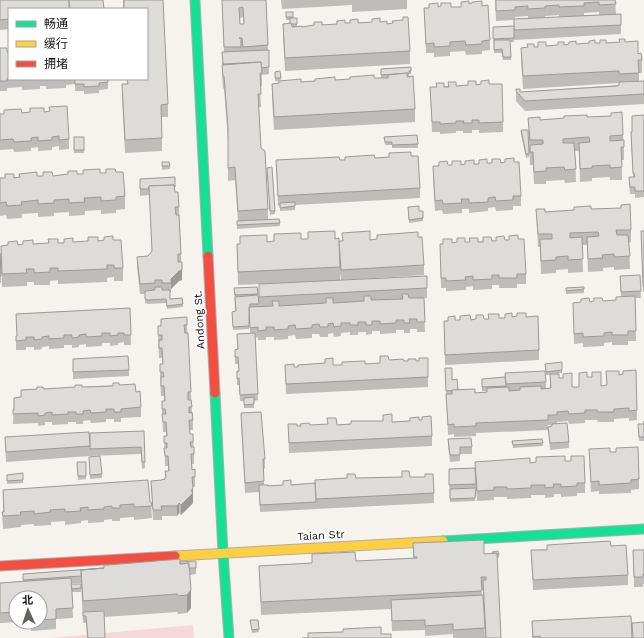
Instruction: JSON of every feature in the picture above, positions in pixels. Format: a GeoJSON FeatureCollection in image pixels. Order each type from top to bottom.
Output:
{"type":"FeatureCollection","features":[{"type":"Feature","properties":{"kind":"street","name":"Andong St."},"geometry":{"type":"LineString","coordinates":[[195,0],[223,553],[229,638]]}},
{"type":"Feature","properties":{"kind":"street","name":"Taian Str"},"geometry":{"type":"LineString","coordinates":[[0,566],[644,529]]}},
{"type":"Feature","properties":{"kind":"shaded area"},"geometry":{"type":"Polygon","coordinates":[[[193,625],[194,638],[50,638],[193,625]]]}},
{"type":"Feature","properties":{"kind":"building"},"geometry":{"type":"Polygon","coordinates":[[[0,0],[69,0],[69,8],[8,8],[8,19],[0,20],[0,0]]]}},
{"type":"Feature","properties":{"kind":"building"},"geometry":{"type":"Polygon","coordinates":[[[69,0],[103,0],[104,8],[70,8],[69,0]]]}},
{"type":"Feature","properties":{"kind":"building"},"geometry":{"type":"Polygon","coordinates":[[[124,0],[163,0],[168,104],[161,105],[162,138],[125,140],[122,84],[128,84],[127,80],[148,80],[148,8],[124,8],[124,0]]]}},
{"type":"Feature","properties":{"kind":"building"},"geometry":{"type":"Polygon","coordinates":[[[222,0],[266,0],[268,45],[243,47],[242,38],[239,38],[241,39],[241,47],[224,47],[222,0]],[[243,7],[239,8],[240,24],[244,24],[243,7]]]}},
{"type":"Feature","properties":{"kind":"building"},"geometry":{"type":"Polygon","coordinates":[[[496,0],[615,0],[616,4],[599,5],[599,2],[584,3],[584,6],[559,7],[559,5],[528,9],[528,6],[515,7],[515,10],[496,11],[496,0]]]}},
{"type":"Feature","properties":{"kind":"building"},"geometry":{"type":"Polygon","coordinates":[[[469,1],[469,4],[472,2],[482,1],[482,6],[488,5],[490,40],[482,41],[482,44],[466,45],[465,41],[450,42],[450,46],[434,47],[434,43],[426,44],[424,8],[429,8],[429,4],[438,3],[438,7],[441,6],[441,3],[451,3],[451,7],[461,7],[461,2],[469,1]]]}},
{"type":"Feature","properties":{"kind":"building"},"geometry":{"type":"Polygon","coordinates":[[[286,12],[293,12],[293,17],[286,17],[286,12]]]}},
{"type":"Feature","properties":{"kind":"building"},"geometry":{"type":"Polygon","coordinates":[[[621,14],[621,25],[514,30],[514,19],[621,14]]]}},
{"type":"Feature","properties":{"kind":"building"},"geometry":{"type":"Polygon","coordinates":[[[403,17],[408,17],[410,51],[285,58],[283,24],[291,23],[292,27],[302,27],[314,25],[314,22],[322,22],[322,25],[337,24],[337,21],[345,20],[345,23],[350,23],[350,20],[358,19],[358,23],[372,22],[372,19],[380,18],[380,22],[387,21],[387,24],[393,23],[392,21],[403,20],[403,17]]]}},
{"type":"Feature","properties":{"kind":"building"},"geometry":{"type":"Polygon","coordinates":[[[290,18],[297,18],[297,24],[290,23],[290,18]]]}},
{"type":"Feature","properties":{"kind":"building"},"geometry":{"type":"Polygon","coordinates":[[[514,26],[514,38],[493,39],[493,27],[514,26]]]}},
{"type":"Feature","properties":{"kind":"building"},"geometry":{"type":"Polygon","coordinates":[[[619,39],[625,39],[625,42],[638,41],[638,54],[641,53],[642,60],[638,60],[639,73],[619,74],[619,71],[523,76],[521,48],[528,47],[527,44],[534,44],[534,47],[538,47],[538,42],[546,42],[546,46],[558,45],[558,42],[564,42],[564,45],[569,44],[569,42],[576,41],[576,44],[589,43],[589,41],[595,40],[595,43],[600,43],[600,40],[606,40],[606,43],[620,42],[619,39]]]}},
{"type":"Feature","properties":{"kind":"building"},"geometry":{"type":"Polygon","coordinates":[[[494,40],[510,40],[511,57],[503,57],[502,49],[494,50],[494,40]]]}},
{"type":"Feature","properties":{"kind":"building"},"geometry":{"type":"Polygon","coordinates":[[[0,48],[7,48],[8,78],[7,81],[0,81],[0,48]]]}},
{"type":"Feature","properties":{"kind":"building"},"geometry":{"type":"Polygon","coordinates":[[[269,50],[269,67],[261,68],[261,62],[223,64],[222,52],[269,50]]]}},
{"type":"Feature","properties":{"kind":"building"},"geometry":{"type":"Polygon","coordinates":[[[261,62],[261,94],[258,94],[261,148],[265,151],[268,209],[238,211],[235,167],[228,168],[228,128],[222,65],[261,62]]]}},
{"type":"Feature","properties":{"kind":"building"},"geometry":{"type":"Polygon","coordinates":[[[411,67],[411,71],[409,71],[409,73],[381,75],[381,69],[411,67]]]}},
{"type":"Feature","properties":{"kind":"building"},"geometry":{"type":"Polygon","coordinates":[[[280,71],[281,78],[275,78],[275,72],[280,71]]]}},
{"type":"Feature","properties":{"kind":"building"},"geometry":{"type":"Polygon","coordinates":[[[407,73],[407,77],[413,76],[415,109],[274,117],[272,84],[279,83],[279,81],[301,79],[301,82],[315,81],[315,79],[335,77],[335,80],[374,75],[374,78],[388,78],[388,75],[407,73]]]}},
{"type":"Feature","properties":{"kind":"building"},"geometry":{"type":"Polygon","coordinates":[[[75,80],[108,80],[108,82],[99,83],[99,86],[84,87],[84,84],[75,84],[75,80]]]}},
{"type":"Feature","properties":{"kind":"building"},"geometry":{"type":"Polygon","coordinates":[[[489,80],[489,84],[502,84],[503,122],[479,123],[479,120],[472,120],[472,123],[456,121],[456,123],[440,124],[440,122],[432,122],[430,87],[437,87],[436,83],[444,83],[444,87],[449,87],[448,82],[456,82],[456,86],[468,85],[468,81],[476,81],[476,85],[481,84],[481,81],[489,80]]]}},
{"type":"Feature","properties":{"kind":"building"},"geometry":{"type":"Polygon","coordinates":[[[644,81],[644,94],[525,101],[516,91],[516,89],[520,89],[520,92],[617,86],[619,85],[619,82],[644,81]]]}},
{"type":"Feature","properties":{"kind":"building"},"geometry":{"type":"Polygon","coordinates":[[[67,106],[69,139],[59,140],[59,136],[52,137],[52,140],[38,141],[38,137],[31,138],[31,141],[14,142],[13,139],[0,140],[0,114],[4,114],[4,110],[21,109],[22,113],[30,112],[30,108],[44,108],[44,112],[50,111],[49,107],[67,106]]]}},
{"type":"Feature","properties":{"kind":"building"},"geometry":{"type":"Polygon","coordinates":[[[622,112],[623,135],[610,136],[610,141],[624,140],[624,147],[621,147],[622,167],[610,168],[610,165],[592,166],[592,168],[580,169],[579,143],[590,142],[589,137],[563,139],[563,143],[574,143],[576,169],[565,170],[564,167],[546,168],[546,171],[534,172],[533,152],[530,152],[530,145],[543,144],[543,140],[530,140],[528,118],[540,117],[540,120],[564,118],[564,116],[611,116],[611,113],[622,112]]]}},
{"type":"Feature","properties":{"kind":"building"},"geometry":{"type":"Polygon","coordinates":[[[644,115],[644,191],[635,191],[635,187],[630,187],[629,177],[635,177],[633,173],[631,132],[632,116],[644,115]]]}},
{"type":"Feature","properties":{"kind":"building"},"geometry":{"type":"Polygon","coordinates":[[[521,130],[528,130],[529,154],[526,154],[521,130]]]}},
{"type":"Feature","properties":{"kind":"building"},"geometry":{"type":"Polygon","coordinates":[[[417,135],[418,144],[392,145],[392,142],[385,142],[384,137],[417,135]]]}},
{"type":"Feature","properties":{"kind":"building"},"geometry":{"type":"Polygon","coordinates":[[[74,137],[84,137],[84,150],[74,150],[74,137]]]}},
{"type":"Feature","properties":{"kind":"building"},"geometry":{"type":"Polygon","coordinates":[[[411,152],[411,156],[418,156],[420,188],[278,196],[276,160],[339,157],[340,160],[345,160],[345,157],[374,155],[375,158],[389,157],[389,153],[411,152]]]}},
{"type":"Feature","properties":{"kind":"building"},"geometry":{"type":"Polygon","coordinates":[[[514,158],[514,162],[519,162],[521,196],[513,196],[513,200],[496,201],[495,197],[488,198],[488,202],[469,203],[469,199],[461,199],[462,203],[443,204],[442,200],[435,201],[433,166],[439,166],[439,162],[447,161],[448,165],[452,165],[452,161],[461,161],[461,165],[465,164],[465,161],[474,160],[474,164],[479,164],[479,160],[487,159],[487,163],[492,163],[492,159],[500,159],[501,163],[505,162],[505,159],[514,158]]]}},
{"type":"Feature","properties":{"kind":"building"},"geometry":{"type":"Polygon","coordinates":[[[162,162],[169,162],[170,166],[162,166],[162,162]]]}},
{"type":"Feature","properties":{"kind":"building"},"geometry":{"type":"Polygon","coordinates":[[[272,167],[275,211],[270,211],[267,168],[272,167]]]}},
{"type":"Feature","properties":{"kind":"building"},"geometry":{"type":"Polygon","coordinates":[[[100,169],[100,173],[106,173],[106,169],[115,169],[116,172],[123,172],[125,196],[116,197],[116,200],[101,201],[101,197],[84,198],[85,202],[69,203],[69,199],[54,200],[54,203],[38,204],[38,200],[21,202],[22,205],[7,206],[6,202],[0,203],[0,178],[5,178],[5,174],[14,174],[14,178],[20,177],[19,174],[37,172],[37,176],[43,176],[43,172],[52,172],[53,176],[68,174],[68,171],[77,171],[77,174],[83,174],[83,170],[100,169]]]}},
{"type":"Feature","properties":{"kind":"building"},"geometry":{"type":"Polygon","coordinates":[[[175,177],[175,187],[174,185],[149,186],[149,189],[140,189],[140,179],[175,177]]]}},
{"type":"Feature","properties":{"kind":"building"},"geometry":{"type":"Polygon","coordinates":[[[174,185],[175,192],[178,192],[179,207],[175,207],[176,215],[179,215],[181,254],[178,254],[178,262],[182,262],[182,270],[171,279],[171,283],[162,283],[162,280],[155,280],[155,283],[140,284],[137,257],[148,256],[152,251],[149,186],[174,185]]]}},
{"type":"Feature","properties":{"kind":"building"},"geometry":{"type":"Polygon","coordinates":[[[295,202],[295,206],[280,208],[280,203],[295,202]]]}},
{"type":"Feature","properties":{"kind":"building"},"geometry":{"type":"Polygon","coordinates":[[[630,204],[631,230],[616,230],[617,235],[628,235],[630,256],[614,257],[614,254],[602,255],[603,258],[588,259],[587,237],[599,236],[598,232],[570,233],[570,238],[582,237],[583,259],[568,260],[568,256],[556,257],[556,260],[541,261],[540,239],[552,239],[552,234],[538,234],[536,209],[545,209],[545,212],[574,210],[574,207],[591,206],[591,209],[621,208],[621,205],[630,204]]]}},
{"type":"Feature","properties":{"kind":"building"},"geometry":{"type":"Polygon","coordinates":[[[419,206],[419,211],[423,211],[423,218],[409,220],[408,207],[419,206]]]}},
{"type":"Feature","properties":{"kind":"building"},"geometry":{"type":"Polygon","coordinates":[[[279,219],[280,223],[237,225],[237,221],[279,219]]]}},
{"type":"Feature","properties":{"kind":"building"},"geometry":{"type":"Polygon","coordinates":[[[335,231],[335,239],[339,238],[340,267],[238,272],[237,244],[240,244],[240,236],[267,235],[267,242],[274,241],[274,234],[301,233],[301,239],[308,239],[308,232],[335,231]]]}},
{"type":"Feature","properties":{"kind":"building"},"geometry":{"type":"Polygon","coordinates":[[[370,231],[370,240],[377,239],[377,235],[418,232],[418,237],[422,237],[424,265],[341,270],[339,241],[343,241],[342,233],[370,231]]]}},
{"type":"Feature","properties":{"kind":"building"},"geometry":{"type":"Polygon","coordinates":[[[641,231],[644,231],[644,286],[643,286],[641,231]]]}},
{"type":"Feature","properties":{"kind":"building"},"geometry":{"type":"Polygon","coordinates":[[[518,235],[518,239],[524,239],[526,274],[517,274],[517,278],[499,278],[499,275],[492,275],[492,279],[473,280],[473,276],[465,277],[466,280],[446,281],[446,278],[441,278],[440,244],[443,244],[443,239],[452,239],[452,243],[457,242],[457,238],[465,238],[465,242],[470,242],[469,238],[478,238],[478,242],[483,242],[483,237],[491,237],[492,241],[496,241],[496,237],[504,236],[505,240],[509,240],[509,236],[518,235]]]}},
{"type":"Feature","properties":{"kind":"building"},"geometry":{"type":"Polygon","coordinates":[[[113,236],[113,240],[121,240],[123,268],[114,268],[114,265],[107,265],[107,269],[58,271],[58,268],[50,268],[50,272],[34,273],[34,269],[26,269],[27,273],[2,274],[1,246],[8,245],[8,242],[17,241],[18,245],[23,244],[23,241],[33,240],[33,244],[49,243],[48,239],[58,239],[58,243],[64,243],[64,239],[73,238],[73,242],[88,241],[88,237],[98,237],[98,241],[104,240],[104,237],[113,236]]]}},
{"type":"Feature","properties":{"kind":"building"},"geometry":{"type":"Polygon","coordinates":[[[0,253],[1,276],[0,276],[0,253]]]}},
{"type":"Feature","properties":{"kind":"building"},"geometry":{"type":"Polygon","coordinates":[[[640,275],[641,291],[621,292],[620,276],[640,275]]]}},
{"type":"Feature","properties":{"kind":"building"},"geometry":{"type":"Polygon","coordinates":[[[427,276],[427,288],[259,297],[259,284],[427,276]]]}},
{"type":"Feature","properties":{"kind":"building"},"geometry":{"type":"Polygon","coordinates":[[[155,287],[162,287],[162,290],[170,290],[170,299],[182,298],[183,304],[167,306],[166,299],[145,299],[145,291],[155,290],[155,287]]]}},
{"type":"Feature","properties":{"kind":"building"},"geometry":{"type":"Polygon","coordinates":[[[257,287],[258,294],[235,295],[234,288],[257,287]]]}},
{"type":"Feature","properties":{"kind":"building"},"geometry":{"type":"Polygon","coordinates":[[[584,287],[584,289],[566,291],[566,288],[584,287]]]}},
{"type":"Feature","properties":{"kind":"building"},"geometry":{"type":"Polygon","coordinates":[[[402,294],[408,294],[409,298],[424,298],[425,322],[417,322],[417,319],[409,319],[410,323],[404,323],[404,320],[396,320],[396,323],[380,324],[380,321],[372,321],[372,325],[366,325],[366,322],[358,322],[358,325],[341,323],[341,326],[334,327],[333,323],[328,324],[328,327],[320,327],[319,324],[312,325],[312,328],[296,329],[295,325],[288,326],[288,329],[274,330],[274,327],[266,327],[266,330],[258,331],[258,327],[250,328],[249,307],[273,306],[272,301],[279,301],[279,306],[326,303],[326,298],[333,298],[333,303],[364,301],[364,296],[371,296],[371,300],[403,299],[402,294]]]}},
{"type":"Feature","properties":{"kind":"building"},"geometry":{"type":"Polygon","coordinates":[[[258,295],[259,304],[250,304],[249,307],[249,326],[233,327],[232,312],[236,311],[235,297],[258,295]]]}},
{"type":"Feature","properties":{"kind":"building"},"geometry":{"type":"Polygon","coordinates":[[[635,296],[636,331],[628,331],[628,335],[612,335],[612,332],[604,333],[604,336],[583,337],[583,333],[574,334],[573,303],[581,302],[581,299],[589,298],[590,302],[594,301],[594,298],[602,298],[603,301],[616,300],[616,297],[635,296]]]}},
{"type":"Feature","properties":{"kind":"building"},"geometry":{"type":"Polygon","coordinates":[[[130,308],[131,335],[118,333],[118,335],[110,336],[110,333],[102,333],[102,336],[86,337],[86,334],[72,338],[72,335],[64,335],[64,338],[49,339],[49,336],[34,340],[34,337],[26,337],[26,340],[16,341],[16,314],[130,308]]]}},
{"type":"Feature","properties":{"kind":"building"},"geometry":{"type":"Polygon","coordinates":[[[512,313],[512,317],[517,316],[517,313],[526,313],[526,317],[538,316],[539,350],[445,355],[444,321],[448,321],[448,317],[455,316],[455,320],[460,320],[460,316],[470,315],[471,320],[476,319],[476,315],[483,315],[484,319],[489,319],[488,314],[499,314],[499,318],[505,318],[505,314],[512,313]]]}},
{"type":"Feature","properties":{"kind":"building"},"geometry":{"type":"Polygon","coordinates":[[[187,317],[187,325],[184,325],[185,333],[188,333],[191,392],[188,392],[188,400],[191,400],[192,407],[189,407],[189,413],[192,412],[193,420],[189,420],[190,434],[193,434],[193,442],[190,442],[191,447],[194,447],[194,454],[191,454],[192,470],[195,469],[195,477],[192,477],[193,488],[191,491],[193,493],[181,505],[179,503],[177,506],[161,506],[162,510],[153,510],[151,481],[164,480],[166,476],[165,471],[169,471],[168,456],[165,456],[164,448],[167,448],[167,443],[164,443],[164,436],[167,436],[166,422],[163,422],[162,414],[166,414],[165,409],[162,409],[162,401],[165,401],[164,386],[161,386],[161,377],[164,377],[163,372],[160,372],[160,364],[163,364],[162,348],[159,348],[159,340],[162,340],[162,335],[158,335],[158,326],[161,326],[161,319],[187,317]]]}},
{"type":"Feature","properties":{"kind":"building"},"geometry":{"type":"Polygon","coordinates":[[[255,333],[258,394],[240,395],[239,378],[237,379],[237,371],[239,371],[238,357],[235,357],[235,350],[238,349],[237,334],[255,333]]]}},
{"type":"Feature","properties":{"kind":"building"},"geometry":{"type":"Polygon","coordinates":[[[128,356],[129,370],[73,372],[73,359],[128,356]]]}},
{"type":"Feature","properties":{"kind":"building"},"geometry":{"type":"Polygon","coordinates":[[[380,356],[388,356],[389,360],[403,359],[404,361],[408,361],[408,359],[416,359],[416,361],[419,361],[419,358],[428,358],[428,377],[286,384],[285,365],[294,364],[294,367],[298,367],[298,365],[325,363],[325,359],[333,358],[333,365],[342,365],[342,362],[365,361],[365,364],[380,363],[380,356]]]}},
{"type":"Feature","properties":{"kind":"building"},"geometry":{"type":"Polygon","coordinates":[[[562,362],[562,370],[546,372],[545,364],[562,362]]]}},
{"type":"Feature","properties":{"kind":"building"},"geometry":{"type":"Polygon","coordinates":[[[445,368],[452,368],[452,380],[457,379],[458,390],[446,391],[445,368]]]}},
{"type":"Feature","properties":{"kind":"building"},"geometry":{"type":"Polygon","coordinates":[[[636,370],[637,410],[629,411],[629,408],[614,409],[614,412],[598,412],[597,410],[585,410],[585,413],[569,414],[568,411],[557,412],[557,415],[548,415],[548,420],[476,423],[476,426],[454,427],[454,424],[448,425],[446,394],[452,394],[452,390],[475,389],[475,393],[487,392],[487,388],[509,387],[509,391],[520,390],[520,387],[541,386],[541,389],[551,388],[550,374],[559,374],[559,378],[563,378],[563,374],[572,373],[572,387],[579,387],[579,373],[587,372],[587,377],[592,377],[592,372],[601,372],[601,386],[607,385],[606,371],[619,371],[619,375],[623,374],[623,371],[636,370]]]}},
{"type":"Feature","properties":{"kind":"building"},"geometry":{"type":"Polygon","coordinates":[[[545,371],[546,382],[506,384],[505,373],[545,371]]]}},
{"type":"Feature","properties":{"kind":"building"},"geometry":{"type":"Polygon","coordinates":[[[505,377],[506,386],[482,387],[482,379],[505,377]]]}},
{"type":"Feature","properties":{"kind":"building"},"geometry":{"type":"Polygon","coordinates":[[[113,383],[119,383],[119,385],[135,384],[136,392],[140,391],[141,407],[121,409],[121,412],[114,412],[114,409],[106,409],[106,412],[91,413],[90,410],[83,411],[83,414],[68,412],[68,414],[52,415],[52,412],[38,416],[38,413],[13,414],[14,398],[21,397],[21,390],[37,389],[37,387],[43,387],[44,389],[75,387],[75,385],[82,385],[82,387],[113,386],[113,383]]]}},
{"type":"Feature","properties":{"kind":"building"},"geometry":{"type":"Polygon","coordinates":[[[254,397],[254,404],[244,405],[244,398],[254,397]]]}},
{"type":"Feature","properties":{"kind":"building"},"geometry":{"type":"Polygon","coordinates":[[[261,412],[265,459],[263,459],[264,481],[245,483],[241,413],[261,412]]]}},
{"type":"Feature","properties":{"kind":"building"},"geometry":{"type":"Polygon","coordinates":[[[392,414],[392,422],[410,421],[410,418],[419,417],[419,420],[422,420],[422,417],[431,416],[432,436],[289,443],[288,424],[297,424],[297,426],[301,426],[300,424],[309,423],[310,425],[328,424],[327,418],[336,418],[337,425],[351,424],[351,421],[383,421],[383,415],[392,414]]]}},
{"type":"Feature","properties":{"kind":"building"},"geometry":{"type":"Polygon","coordinates":[[[567,423],[569,442],[550,443],[548,427],[552,426],[552,424],[567,423]]]}},
{"type":"Feature","properties":{"kind":"building"},"geometry":{"type":"Polygon","coordinates":[[[638,424],[644,424],[644,437],[639,437],[638,424]]]}},
{"type":"Feature","properties":{"kind":"building"},"geometry":{"type":"Polygon","coordinates":[[[144,431],[145,462],[142,462],[141,447],[90,449],[90,433],[144,431]]]}},
{"type":"Feature","properties":{"kind":"building"},"geometry":{"type":"Polygon","coordinates":[[[89,432],[90,446],[6,452],[5,437],[89,432]]]}},
{"type":"Feature","properties":{"kind":"building"},"geometry":{"type":"Polygon","coordinates":[[[471,438],[472,447],[460,447],[460,455],[450,455],[448,439],[471,438]]]}},
{"type":"Feature","properties":{"kind":"building"},"geometry":{"type":"Polygon","coordinates":[[[542,439],[543,443],[513,445],[512,441],[542,439]]]}},
{"type":"Feature","properties":{"kind":"building"},"geometry":{"type":"Polygon","coordinates":[[[638,447],[639,479],[631,480],[631,483],[599,485],[599,481],[591,482],[589,449],[610,448],[610,452],[616,452],[616,448],[638,447]]]}},
{"type":"Feature","properties":{"kind":"building"},"geometry":{"type":"Polygon","coordinates":[[[100,456],[102,474],[90,475],[89,457],[100,456]]]}},
{"type":"Feature","properties":{"kind":"building"},"geometry":{"type":"Polygon","coordinates":[[[565,456],[565,461],[571,461],[571,456],[584,456],[585,483],[577,483],[577,486],[561,487],[561,484],[553,484],[554,487],[545,488],[545,485],[531,485],[531,488],[507,489],[507,487],[494,487],[494,490],[477,491],[475,462],[530,458],[530,463],[536,462],[536,457],[565,456]]]}},
{"type":"Feature","properties":{"kind":"building"},"geometry":{"type":"Polygon","coordinates":[[[77,462],[86,462],[86,476],[78,476],[77,462]]]}},
{"type":"Feature","properties":{"kind":"building"},"geometry":{"type":"Polygon","coordinates":[[[475,468],[476,484],[449,485],[449,469],[475,468]]]}},
{"type":"Feature","properties":{"kind":"building"},"geometry":{"type":"Polygon","coordinates":[[[402,471],[409,471],[410,477],[425,477],[425,474],[433,474],[434,493],[316,499],[315,480],[347,478],[347,474],[355,474],[356,478],[402,477],[402,471]]]}},
{"type":"Feature","properties":{"kind":"building"},"geometry":{"type":"Polygon","coordinates":[[[23,473],[23,480],[7,481],[7,475],[23,473]]]}},
{"type":"Feature","properties":{"kind":"building"},"geometry":{"type":"Polygon","coordinates":[[[148,480],[150,502],[152,506],[134,507],[134,504],[120,505],[120,508],[112,508],[112,506],[104,507],[104,509],[88,510],[88,507],[80,508],[81,511],[65,512],[65,509],[50,510],[51,512],[34,514],[34,511],[20,512],[21,515],[3,516],[2,512],[4,512],[3,490],[148,480]]]}},
{"type":"Feature","properties":{"kind":"building"},"geometry":{"type":"Polygon","coordinates":[[[291,480],[291,485],[315,483],[316,502],[260,505],[259,485],[283,485],[283,481],[291,480]]]}},
{"type":"Feature","properties":{"kind":"building"},"geometry":{"type":"Polygon","coordinates":[[[476,488],[475,498],[450,499],[450,489],[476,488]]]}},
{"type":"Feature","properties":{"kind":"building"},"geometry":{"type":"Polygon","coordinates":[[[484,540],[484,554],[497,553],[501,638],[486,638],[483,580],[486,580],[486,577],[481,577],[482,591],[261,602],[259,566],[312,563],[312,554],[355,552],[356,561],[417,558],[414,557],[413,543],[484,540]]]}},
{"type":"Feature","properties":{"kind":"building"},"geometry":{"type":"Polygon","coordinates":[[[610,541],[611,546],[626,545],[628,575],[533,580],[531,550],[547,550],[547,545],[610,541]]]}},
{"type":"Feature","properties":{"kind":"building"},"geometry":{"type":"Polygon","coordinates":[[[633,550],[644,550],[643,577],[634,577],[633,550]]]}},
{"type":"Feature","properties":{"kind":"building"},"geometry":{"type":"Polygon","coordinates":[[[498,551],[499,555],[492,552],[498,551]]]}},
{"type":"Feature","properties":{"kind":"building"},"geometry":{"type":"Polygon","coordinates":[[[180,559],[180,564],[189,563],[191,590],[187,595],[178,596],[177,594],[83,601],[81,570],[104,568],[104,565],[180,559]]]}},
{"type":"Feature","properties":{"kind":"building"},"geometry":{"type":"Polygon","coordinates":[[[196,561],[196,568],[189,568],[189,563],[180,564],[180,562],[196,561]]]}},
{"type":"Feature","properties":{"kind":"building"},"geometry":{"type":"Polygon","coordinates":[[[104,568],[81,570],[81,576],[23,580],[23,574],[104,568]]]}},
{"type":"Feature","properties":{"kind":"building"},"geometry":{"type":"Polygon","coordinates":[[[71,578],[73,608],[56,609],[56,619],[48,620],[48,590],[8,590],[8,612],[0,613],[0,583],[71,578]]]}},
{"type":"Feature","properties":{"kind":"building"},"geometry":{"type":"Polygon","coordinates":[[[71,584],[81,584],[81,588],[72,589],[71,584]]]}},
{"type":"Feature","properties":{"kind":"building"},"geometry":{"type":"Polygon","coordinates":[[[483,595],[485,628],[453,630],[453,624],[425,626],[425,620],[392,621],[391,600],[483,595]]]}},
{"type":"Feature","properties":{"kind":"building"},"geometry":{"type":"Polygon","coordinates":[[[104,611],[105,638],[88,638],[86,616],[83,616],[83,612],[104,611]]]}},
{"type":"Feature","properties":{"kind":"building"},"geometry":{"type":"Polygon","coordinates":[[[631,616],[632,638],[533,637],[532,621],[631,616]]]}},
{"type":"Feature","properties":{"kind":"building"},"geometry":{"type":"Polygon","coordinates":[[[250,620],[258,620],[259,629],[252,630],[250,620]]]}},
{"type":"Feature","properties":{"kind":"building"},"geometry":{"type":"Polygon","coordinates":[[[644,622],[644,638],[633,638],[632,623],[644,622]]]}},
{"type":"Feature","properties":{"kind":"building"},"geometry":{"type":"Polygon","coordinates":[[[381,627],[381,634],[391,634],[391,638],[308,638],[308,633],[343,632],[343,629],[381,627]]]}},
{"type":"Feature","properties":{"kind":"traffic: fast"},"geometry":{"type":"LineString","coordinates":[[195,0],[208,256]]}},
{"type":"Feature","properties":{"kind":"traffic: fast"},"geometry":{"type":"LineString","coordinates":[[215,393],[229,638]]}},
{"type":"Feature","properties":{"kind":"traffic: fast"},"geometry":{"type":"LineString","coordinates":[[443,541],[644,529]]}},
{"type":"Feature","properties":{"kind":"traffic: slow"},"geometry":{"type":"LineString","coordinates":[[175,556],[443,541]]}},
{"type":"Feature","properties":{"kind":"traffic: jam"},"geometry":{"type":"LineString","coordinates":[[208,256],[215,393]]}},
{"type":"Feature","properties":{"kind":"traffic: jam"},"geometry":{"type":"LineString","coordinates":[[0,566],[175,556]]}}]}
